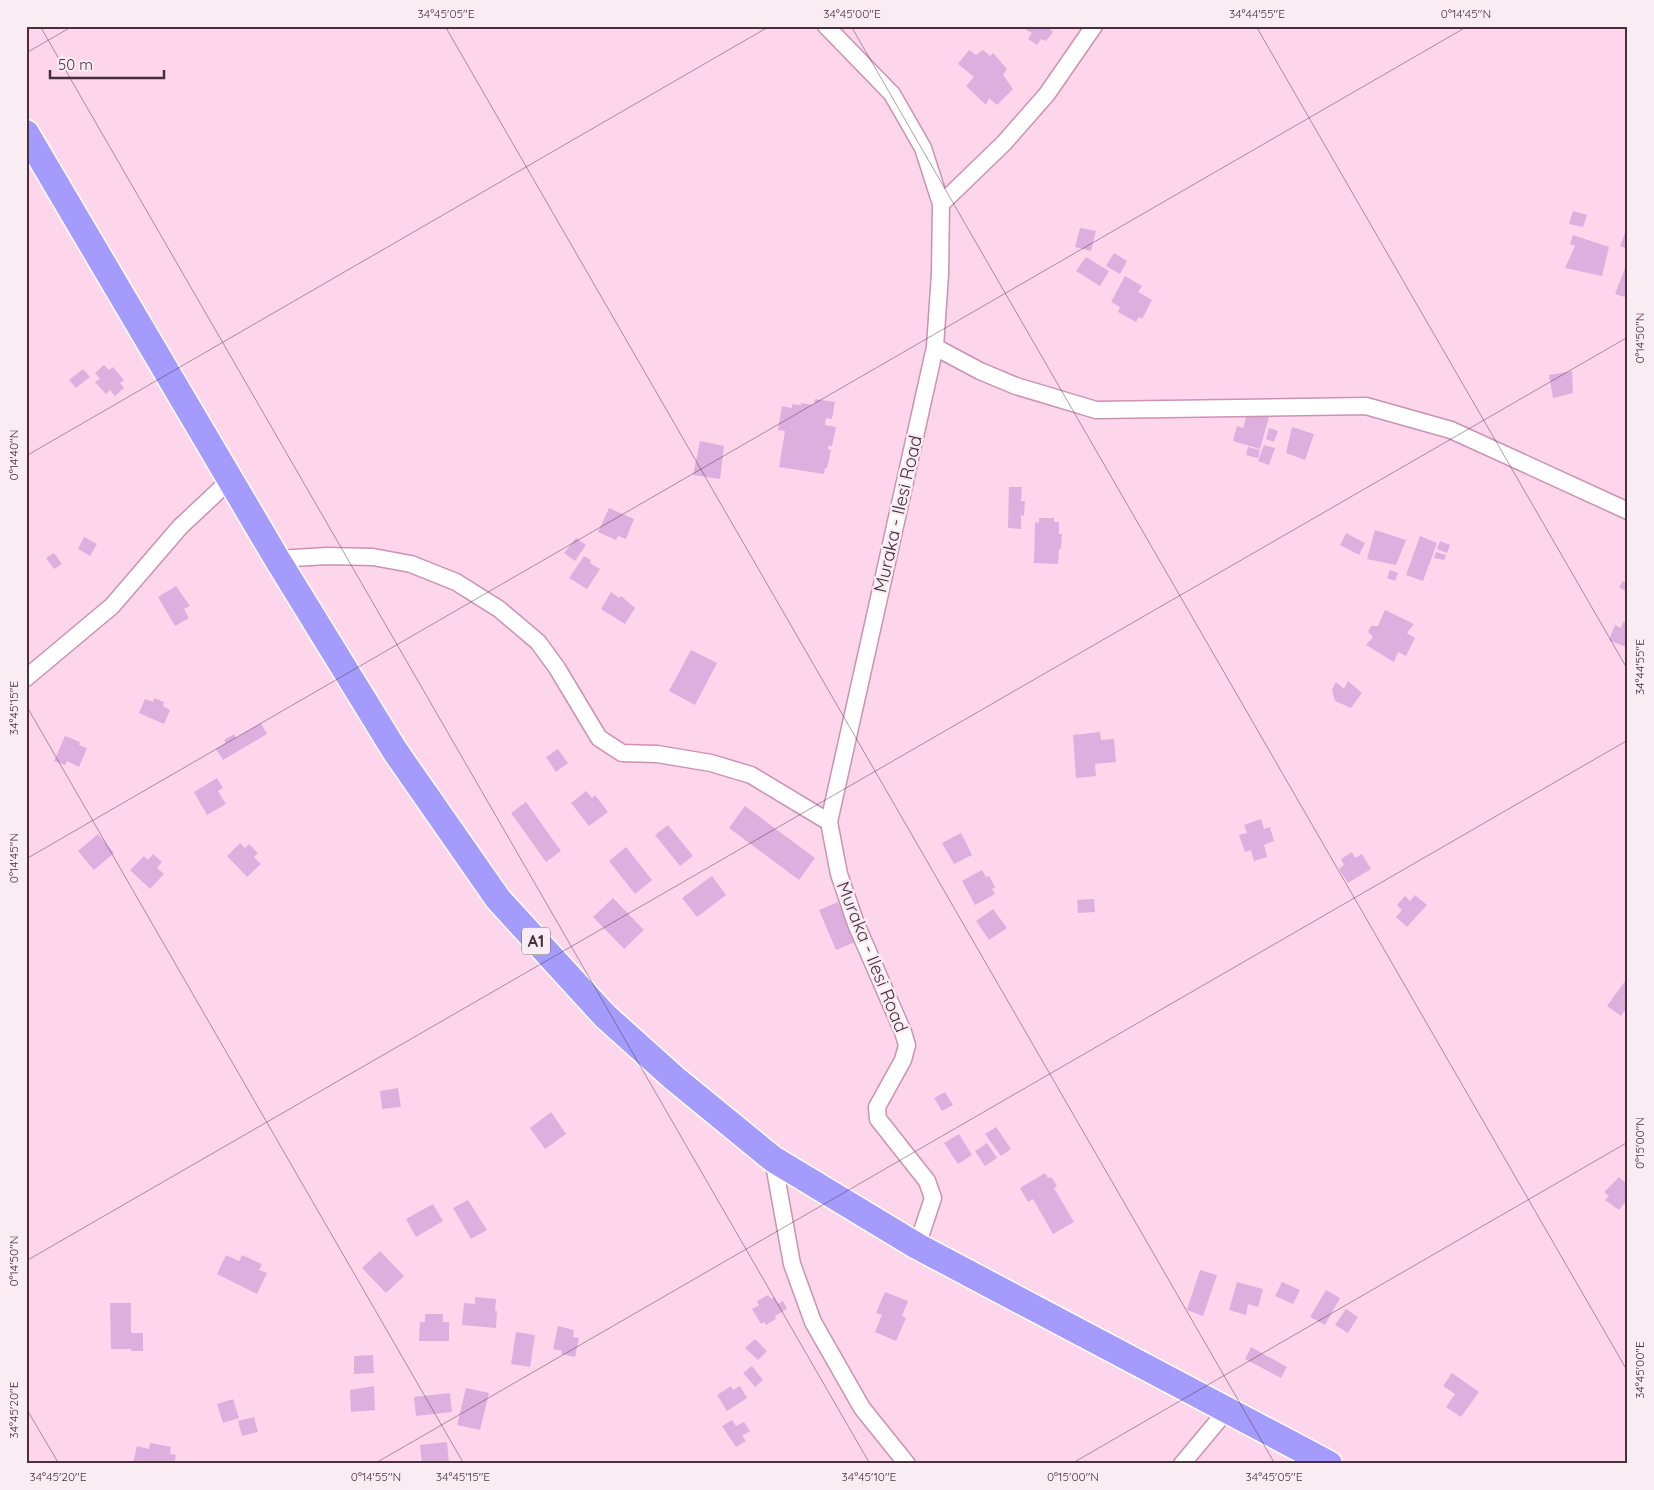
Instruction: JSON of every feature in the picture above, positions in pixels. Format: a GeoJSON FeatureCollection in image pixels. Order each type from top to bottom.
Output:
{"type":"FeatureCollection","features":[{"type":"Feature","properties":{"kind":"highway","name":"A1"},"geometry":{"type":"LineString","coordinates":[[26,132],[230,480],[394,751],[498,899],[605,1016],[674,1078],[773,1159],[917,1246],[1329,1464]]}},
{"type":"Feature","properties":{"kind":"street","name":"Muraka - Ilesi Road"},"geometry":{"type":"LineString","coordinates":[[826,26],[892,94],[923,148],[941,204],[940,274],[935,347],[830,822],[839,874],[856,924],[903,1032],[906,1045],[903,1060],[877,1107],[878,1119],[927,1181],[934,1198],[917,1246]]}},
{"type":"Feature","properties":{"kind":"street"},"geometry":{"type":"LineString","coordinates":[[941,204],[1004,143],[1035,108],[1047,94],[1094,26]]}},
{"type":"Feature","properties":{"kind":"street"},"geometry":{"type":"LineString","coordinates":[[935,347],[980,371],[1016,386],[1096,410],[1366,406],[1452,430],[1628,511]]}},
{"type":"Feature","properties":{"kind":"street"},"geometry":{"type":"LineString","coordinates":[[26,678],[112,606],[180,527],[230,480]]}},
{"type":"Feature","properties":{"kind":"street"},"geometry":{"type":"LineString","coordinates":[[277,559],[327,556],[373,557],[411,564],[456,582],[499,609],[538,642],[557,668],[600,738],[622,753],[657,754],[712,763],[751,775],[830,822]]}},
{"type":"Feature","properties":{"kind":"street"},"geometry":{"type":"LineString","coordinates":[[773,1159],[792,1264],[813,1322],[862,1408],[908,1464]]}},
{"type":"Feature","properties":{"kind":"street"},"geometry":{"type":"LineString","coordinates":[[1182,1464],[1227,1410]]}},
{"type":"Feature","properties":{"kind":"building"},"geometry":{"type":"Polygon","coordinates":[[[1029,26],[1047,26],[1053,32],[1046,41],[1041,39],[1037,45],[1028,39],[1032,33],[1026,30],[1029,26]]]}},
{"type":"Feature","properties":{"kind":"building"},"geometry":{"type":"Polygon","coordinates":[[[969,50],[976,55],[983,50],[990,56],[993,53],[1007,69],[1003,75],[1013,89],[997,105],[989,98],[986,105],[966,86],[974,77],[958,64],[969,50]]]}},
{"type":"Feature","properties":{"kind":"building"},"geometry":{"type":"Polygon","coordinates":[[[1573,211],[1587,215],[1583,227],[1569,224],[1573,211]]]}},
{"type":"Feature","properties":{"kind":"building"},"geometry":{"type":"Polygon","coordinates":[[[1080,228],[1096,231],[1091,251],[1075,247],[1080,228]]]}},
{"type":"Feature","properties":{"kind":"building"},"geometry":{"type":"Polygon","coordinates":[[[1626,230],[1628,230],[1628,249],[1620,246],[1626,230]]]}},
{"type":"Feature","properties":{"kind":"building"},"geometry":{"type":"Polygon","coordinates":[[[1573,235],[1609,247],[1602,276],[1565,268],[1575,246],[1570,244],[1573,235]]]}},
{"type":"Feature","properties":{"kind":"building"},"geometry":{"type":"Polygon","coordinates":[[[1114,253],[1127,261],[1120,274],[1106,266],[1114,253]]]}},
{"type":"Feature","properties":{"kind":"building"},"geometry":{"type":"Polygon","coordinates":[[[1086,257],[1109,271],[1100,286],[1076,271],[1086,257]]]}},
{"type":"Feature","properties":{"kind":"building"},"geometry":{"type":"Polygon","coordinates":[[[1628,260],[1628,298],[1615,294],[1628,260]]]}},
{"type":"Feature","properties":{"kind":"building"},"geometry":{"type":"Polygon","coordinates":[[[1125,276],[1142,286],[1138,292],[1152,300],[1142,319],[1139,317],[1136,322],[1118,312],[1120,307],[1111,302],[1125,276]]]}},
{"type":"Feature","properties":{"kind":"building"},"geometry":{"type":"Polygon","coordinates":[[[104,365],[109,370],[113,367],[124,380],[120,383],[124,388],[115,396],[110,390],[106,394],[95,382],[100,379],[95,373],[104,365]]]}},
{"type":"Feature","properties":{"kind":"building"},"geometry":{"type":"Polygon","coordinates":[[[83,369],[90,377],[76,388],[69,380],[83,369]]]}},
{"type":"Feature","properties":{"kind":"building"},"geometry":{"type":"Polygon","coordinates":[[[1572,371],[1573,393],[1553,398],[1549,375],[1572,371]]]}},
{"type":"Feature","properties":{"kind":"building"},"geometry":{"type":"Polygon","coordinates":[[[815,399],[835,402],[832,419],[826,418],[825,425],[836,427],[832,446],[828,446],[828,449],[831,450],[824,474],[779,467],[785,431],[778,430],[782,406],[792,408],[792,404],[801,405],[801,403],[814,405],[815,399]]]}},
{"type":"Feature","properties":{"kind":"building"},"geometry":{"type":"Polygon","coordinates":[[[1248,411],[1269,417],[1260,449],[1233,441],[1237,426],[1243,428],[1248,411]]]}},
{"type":"Feature","properties":{"kind":"building"},"geometry":{"type":"Polygon","coordinates":[[[1292,427],[1314,434],[1305,460],[1286,453],[1292,427]]]}},
{"type":"Feature","properties":{"kind":"building"},"geometry":{"type":"Polygon","coordinates":[[[1269,428],[1278,431],[1274,442],[1266,439],[1269,428]]]}},
{"type":"Feature","properties":{"kind":"building"},"geometry":{"type":"Polygon","coordinates":[[[700,441],[724,446],[720,479],[693,475],[700,441]]]}},
{"type":"Feature","properties":{"kind":"building"},"geometry":{"type":"Polygon","coordinates":[[[1264,445],[1275,448],[1269,465],[1258,461],[1264,445]]]}},
{"type":"Feature","properties":{"kind":"building"},"geometry":{"type":"Polygon","coordinates":[[[1248,447],[1260,450],[1258,458],[1246,455],[1248,447]]]}},
{"type":"Feature","properties":{"kind":"building"},"geometry":{"type":"Polygon","coordinates":[[[1009,487],[1022,487],[1021,501],[1025,501],[1024,516],[1021,515],[1021,529],[1008,528],[1009,487]]]}},
{"type":"Feature","properties":{"kind":"building"},"geometry":{"type":"Polygon","coordinates":[[[609,508],[634,519],[626,539],[618,536],[616,540],[598,532],[609,508]]]}},
{"type":"Feature","properties":{"kind":"building"},"geometry":{"type":"Polygon","coordinates":[[[1039,518],[1054,518],[1054,522],[1059,522],[1059,534],[1062,534],[1058,564],[1034,563],[1035,522],[1039,523],[1039,518]]]}},
{"type":"Feature","properties":{"kind":"building"},"geometry":{"type":"Polygon","coordinates":[[[1375,530],[1406,540],[1396,565],[1367,559],[1375,530]]]}},
{"type":"Feature","properties":{"kind":"building"},"geometry":{"type":"Polygon","coordinates":[[[1346,533],[1365,543],[1359,555],[1340,545],[1346,533]]]}},
{"type":"Feature","properties":{"kind":"building"},"geometry":{"type":"Polygon","coordinates":[[[1420,536],[1437,543],[1423,581],[1406,575],[1420,536]]]}},
{"type":"Feature","properties":{"kind":"building"},"geometry":{"type":"Polygon","coordinates":[[[84,537],[97,544],[90,556],[78,549],[84,537]]]}},
{"type":"Feature","properties":{"kind":"building"},"geometry":{"type":"Polygon","coordinates":[[[576,538],[586,545],[575,561],[564,553],[576,538]]]}},
{"type":"Feature","properties":{"kind":"building"},"geometry":{"type":"Polygon","coordinates":[[[1440,541],[1450,545],[1447,553],[1437,549],[1440,541]]]}},
{"type":"Feature","properties":{"kind":"building"},"geometry":{"type":"Polygon","coordinates":[[[1436,552],[1446,555],[1444,560],[1434,558],[1436,552]]]}},
{"type":"Feature","properties":{"kind":"building"},"geometry":{"type":"Polygon","coordinates":[[[54,553],[62,564],[54,569],[46,558],[54,553]]]}},
{"type":"Feature","properties":{"kind":"building"},"geometry":{"type":"Polygon","coordinates":[[[584,556],[591,560],[590,563],[600,569],[587,589],[569,578],[584,556]]]}},
{"type":"Feature","properties":{"kind":"building"},"geometry":{"type":"Polygon","coordinates":[[[1390,570],[1398,573],[1395,581],[1387,578],[1390,570]]]}},
{"type":"Feature","properties":{"kind":"building"},"geometry":{"type":"Polygon","coordinates":[[[1623,581],[1628,584],[1628,593],[1619,587],[1623,581]]]}},
{"type":"Feature","properties":{"kind":"building"},"geometry":{"type":"Polygon","coordinates":[[[176,586],[190,606],[184,609],[189,618],[175,626],[158,597],[176,586]]]}},
{"type":"Feature","properties":{"kind":"building"},"geometry":{"type":"Polygon","coordinates":[[[611,592],[619,598],[621,596],[635,608],[625,624],[601,609],[611,592]]]}},
{"type":"Feature","properties":{"kind":"building"},"geometry":{"type":"Polygon","coordinates":[[[1385,610],[1414,624],[1407,633],[1415,638],[1406,656],[1398,652],[1394,662],[1366,645],[1373,637],[1368,632],[1371,626],[1378,626],[1385,610]]]}},
{"type":"Feature","properties":{"kind":"building"},"geometry":{"type":"Polygon","coordinates":[[[1623,622],[1628,624],[1628,648],[1609,640],[1615,625],[1621,628],[1623,622]]]}},
{"type":"Feature","properties":{"kind":"building"},"geometry":{"type":"Polygon","coordinates":[[[691,650],[717,663],[695,705],[669,691],[691,650]]]}},
{"type":"Feature","properties":{"kind":"building"},"geometry":{"type":"Polygon","coordinates":[[[1348,681],[1362,693],[1351,708],[1335,701],[1332,690],[1336,682],[1344,689],[1348,681]]]}},
{"type":"Feature","properties":{"kind":"building"},"geometry":{"type":"Polygon","coordinates":[[[154,698],[164,702],[163,706],[170,710],[164,724],[139,713],[145,699],[153,702],[154,698]]]}},
{"type":"Feature","properties":{"kind":"building"},"geometry":{"type":"Polygon","coordinates":[[[261,723],[267,734],[223,760],[216,749],[226,743],[224,740],[234,734],[236,738],[261,723]]]}},
{"type":"Feature","properties":{"kind":"building"},"geometry":{"type":"Polygon","coordinates":[[[1100,732],[1101,740],[1114,739],[1116,762],[1095,764],[1096,776],[1076,778],[1073,735],[1100,732]]]}},
{"type":"Feature","properties":{"kind":"building"},"geometry":{"type":"Polygon","coordinates":[[[65,736],[80,742],[79,745],[87,748],[79,767],[67,761],[65,765],[54,761],[65,736]]]}},
{"type":"Feature","properties":{"kind":"building"},"geometry":{"type":"Polygon","coordinates":[[[558,749],[568,763],[556,772],[546,757],[558,749]]]}},
{"type":"Feature","properties":{"kind":"building"},"geometry":{"type":"Polygon","coordinates":[[[217,778],[223,788],[218,791],[226,804],[207,815],[194,792],[217,778]]]}},
{"type":"Feature","properties":{"kind":"building"},"geometry":{"type":"Polygon","coordinates":[[[586,791],[592,798],[595,795],[608,812],[589,826],[571,803],[586,791]]]}},
{"type":"Feature","properties":{"kind":"building"},"geometry":{"type":"Polygon","coordinates":[[[526,802],[561,851],[546,862],[511,813],[526,802]]]}},
{"type":"Feature","properties":{"kind":"building"},"geometry":{"type":"Polygon","coordinates":[[[745,806],[815,858],[799,880],[729,828],[745,806]]]}},
{"type":"Feature","properties":{"kind":"building"},"geometry":{"type":"Polygon","coordinates":[[[1261,819],[1264,829],[1270,827],[1274,841],[1264,845],[1267,857],[1254,861],[1251,850],[1245,852],[1239,835],[1247,833],[1244,825],[1261,819]]]}},
{"type":"Feature","properties":{"kind":"building"},"geometry":{"type":"Polygon","coordinates":[[[668,825],[693,856],[680,866],[655,835],[668,825]]]}},
{"type":"Feature","properties":{"kind":"building"},"geometry":{"type":"Polygon","coordinates":[[[961,833],[972,855],[954,864],[942,843],[961,833]]]}},
{"type":"Feature","properties":{"kind":"building"},"geometry":{"type":"Polygon","coordinates":[[[98,834],[114,853],[94,870],[78,851],[98,834]]]}},
{"type":"Feature","properties":{"kind":"building"},"geometry":{"type":"Polygon","coordinates":[[[240,843],[245,848],[249,844],[258,853],[254,857],[261,864],[247,877],[227,856],[240,843]]]}},
{"type":"Feature","properties":{"kind":"building"},"geometry":{"type":"Polygon","coordinates":[[[626,847],[652,880],[635,894],[609,861],[626,847]]]}},
{"type":"Feature","properties":{"kind":"building"},"geometry":{"type":"Polygon","coordinates":[[[1352,852],[1355,858],[1362,854],[1371,869],[1348,883],[1339,869],[1344,865],[1341,859],[1352,852]]]}},
{"type":"Feature","properties":{"kind":"building"},"geometry":{"type":"Polygon","coordinates":[[[153,854],[162,862],[157,868],[164,874],[150,889],[130,870],[144,856],[148,860],[153,854]]]}},
{"type":"Feature","properties":{"kind":"building"},"geometry":{"type":"Polygon","coordinates":[[[982,870],[986,877],[989,876],[995,887],[992,889],[995,894],[975,905],[962,881],[982,870]]]}},
{"type":"Feature","properties":{"kind":"building"},"geometry":{"type":"Polygon","coordinates":[[[712,876],[726,895],[697,917],[682,898],[712,876]]]}},
{"type":"Feature","properties":{"kind":"building"},"geometry":{"type":"Polygon","coordinates":[[[1415,895],[1427,905],[1407,927],[1396,917],[1402,910],[1397,905],[1405,896],[1410,901],[1415,895]]]}},
{"type":"Feature","properties":{"kind":"building"},"geometry":{"type":"Polygon","coordinates":[[[613,898],[644,930],[624,949],[593,917],[613,898]]]}},
{"type":"Feature","properties":{"kind":"building"},"geometry":{"type":"Polygon","coordinates":[[[1094,899],[1095,912],[1078,913],[1077,900],[1094,899]]]}},
{"type":"Feature","properties":{"kind":"building"},"geometry":{"type":"Polygon","coordinates":[[[838,902],[855,942],[836,950],[819,910],[838,902]]]}},
{"type":"Feature","properties":{"kind":"building"},"geometry":{"type":"Polygon","coordinates":[[[993,909],[1007,928],[989,940],[976,921],[993,909]]]}},
{"type":"Feature","properties":{"kind":"building"},"geometry":{"type":"Polygon","coordinates":[[[1628,977],[1628,1006],[1621,1016],[1607,1006],[1628,977]]]}},
{"type":"Feature","properties":{"kind":"building"},"geometry":{"type":"Polygon","coordinates":[[[398,1088],[401,1107],[382,1109],[380,1091],[398,1088]]]}},
{"type":"Feature","properties":{"kind":"building"},"geometry":{"type":"Polygon","coordinates":[[[945,1092],[953,1105],[942,1111],[934,1098],[945,1092]]]}},
{"type":"Feature","properties":{"kind":"building"},"geometry":{"type":"Polygon","coordinates":[[[551,1112],[566,1134],[545,1149],[530,1128],[551,1112]]]}},
{"type":"Feature","properties":{"kind":"building"},"geometry":{"type":"Polygon","coordinates":[[[996,1127],[1011,1149],[1001,1156],[985,1134],[996,1127]]]}},
{"type":"Feature","properties":{"kind":"building"},"geometry":{"type":"Polygon","coordinates":[[[959,1134],[972,1155],[958,1164],[944,1143],[959,1134]]]}},
{"type":"Feature","properties":{"kind":"building"},"geometry":{"type":"Polygon","coordinates":[[[987,1143],[997,1158],[985,1166],[975,1151],[987,1143]]]}},
{"type":"Feature","properties":{"kind":"building"},"geometry":{"type":"Polygon","coordinates":[[[1045,1173],[1048,1178],[1051,1177],[1057,1186],[1054,1188],[1074,1222],[1053,1234],[1033,1199],[1028,1202],[1020,1188],[1045,1173]]]}},
{"type":"Feature","properties":{"kind":"building"},"geometry":{"type":"Polygon","coordinates":[[[1619,1177],[1628,1185],[1628,1189],[1625,1192],[1628,1199],[1619,1210],[1605,1200],[1609,1196],[1604,1192],[1619,1177]]]}},
{"type":"Feature","properties":{"kind":"building"},"geometry":{"type":"Polygon","coordinates":[[[468,1200],[487,1230],[471,1239],[453,1208],[468,1200]]]}},
{"type":"Feature","properties":{"kind":"building"},"geometry":{"type":"Polygon","coordinates":[[[433,1204],[443,1221],[416,1237],[406,1219],[433,1204]]]}},
{"type":"Feature","properties":{"kind":"building"},"geometry":{"type":"Polygon","coordinates":[[[380,1251],[404,1276],[386,1293],[362,1268],[380,1251]]]}},
{"type":"Feature","properties":{"kind":"building"},"geometry":{"type":"Polygon","coordinates":[[[226,1255],[239,1261],[242,1255],[262,1264],[259,1270],[267,1273],[257,1294],[217,1274],[226,1255]]]}},
{"type":"Feature","properties":{"kind":"building"},"geometry":{"type":"Polygon","coordinates":[[[1200,1270],[1217,1275],[1203,1316],[1187,1310],[1200,1270]]]}},
{"type":"Feature","properties":{"kind":"building"},"geometry":{"type":"Polygon","coordinates":[[[1237,1282],[1263,1289],[1258,1307],[1248,1304],[1246,1315],[1229,1310],[1237,1282]]]}},
{"type":"Feature","properties":{"kind":"building"},"geometry":{"type":"Polygon","coordinates":[[[1282,1282],[1300,1290],[1293,1304],[1275,1296],[1282,1282]]]}},
{"type":"Feature","properties":{"kind":"building"},"geometry":{"type":"Polygon","coordinates":[[[1326,1290],[1340,1298],[1325,1325],[1310,1317],[1326,1290]]]}},
{"type":"Feature","properties":{"kind":"building"},"geometry":{"type":"Polygon","coordinates":[[[885,1292],[908,1301],[902,1316],[906,1318],[896,1341],[875,1332],[882,1315],[876,1313],[885,1292]]]}},
{"type":"Feature","properties":{"kind":"building"},"geometry":{"type":"Polygon","coordinates":[[[768,1295],[771,1299],[774,1297],[778,1304],[783,1301],[787,1309],[775,1316],[776,1319],[766,1325],[764,1322],[761,1324],[752,1309],[759,1305],[757,1301],[768,1295]]]}},
{"type":"Feature","properties":{"kind":"building"},"geometry":{"type":"Polygon","coordinates":[[[475,1297],[496,1299],[496,1328],[462,1325],[464,1303],[475,1304],[475,1297]]]}},
{"type":"Feature","properties":{"kind":"building"},"geometry":{"type":"Polygon","coordinates":[[[110,1303],[131,1303],[131,1333],[143,1333],[143,1351],[111,1349],[110,1303]]]}},
{"type":"Feature","properties":{"kind":"building"},"geometry":{"type":"Polygon","coordinates":[[[1346,1309],[1358,1317],[1348,1333],[1335,1325],[1346,1309]]]}},
{"type":"Feature","properties":{"kind":"building"},"geometry":{"type":"Polygon","coordinates":[[[425,1314],[443,1314],[443,1322],[449,1322],[449,1341],[419,1341],[420,1322],[425,1322],[425,1314]]]}},
{"type":"Feature","properties":{"kind":"building"},"geometry":{"type":"Polygon","coordinates":[[[558,1326],[574,1330],[573,1337],[579,1338],[575,1357],[561,1354],[562,1351],[553,1349],[558,1326]]]}},
{"type":"Feature","properties":{"kind":"building"},"geometry":{"type":"Polygon","coordinates":[[[516,1332],[535,1335],[530,1367],[511,1364],[516,1332]]]}},
{"type":"Feature","properties":{"kind":"building"},"geometry":{"type":"Polygon","coordinates":[[[755,1339],[767,1351],[758,1360],[745,1348],[755,1339]]]}},
{"type":"Feature","properties":{"kind":"building"},"geometry":{"type":"Polygon","coordinates":[[[1251,1347],[1287,1367],[1281,1378],[1245,1359],[1251,1347]]]}},
{"type":"Feature","properties":{"kind":"building"},"geometry":{"type":"Polygon","coordinates":[[[373,1355],[374,1373],[354,1374],[354,1356],[373,1355]]]}},
{"type":"Feature","properties":{"kind":"building"},"geometry":{"type":"Polygon","coordinates":[[[752,1366],[763,1380],[755,1387],[743,1373],[752,1366]]]}},
{"type":"Feature","properties":{"kind":"building"},"geometry":{"type":"Polygon","coordinates":[[[1452,1373],[1479,1392],[1461,1417],[1446,1407],[1455,1394],[1443,1386],[1452,1373]]]}},
{"type":"Feature","properties":{"kind":"building"},"geometry":{"type":"Polygon","coordinates":[[[374,1386],[375,1410],[351,1412],[350,1390],[374,1386]]]}},
{"type":"Feature","properties":{"kind":"building"},"geometry":{"type":"Polygon","coordinates":[[[731,1386],[733,1390],[740,1386],[747,1398],[727,1411],[717,1395],[731,1386]]]}},
{"type":"Feature","properties":{"kind":"building"},"geometry":{"type":"Polygon","coordinates":[[[466,1388],[489,1393],[480,1430],[457,1425],[466,1388]]]}},
{"type":"Feature","properties":{"kind":"building"},"geometry":{"type":"Polygon","coordinates":[[[450,1393],[452,1412],[416,1416],[414,1397],[450,1393]]]}},
{"type":"Feature","properties":{"kind":"building"},"geometry":{"type":"Polygon","coordinates":[[[233,1399],[239,1418],[223,1423],[217,1404],[233,1399]]]}},
{"type":"Feature","properties":{"kind":"building"},"geometry":{"type":"Polygon","coordinates":[[[254,1417],[258,1432],[242,1436],[238,1421],[254,1417]]]}},
{"type":"Feature","properties":{"kind":"building"},"geometry":{"type":"Polygon","coordinates":[[[732,1420],[736,1426],[744,1422],[750,1431],[742,1436],[746,1441],[736,1447],[722,1426],[732,1420]]]}},
{"type":"Feature","properties":{"kind":"building"},"geometry":{"type":"Polygon","coordinates":[[[447,1442],[449,1464],[422,1464],[420,1445],[447,1442]]]}},
{"type":"Feature","properties":{"kind":"building"},"geometry":{"type":"Polygon","coordinates":[[[150,1443],[171,1447],[170,1454],[176,1455],[174,1464],[133,1464],[137,1446],[149,1449],[150,1443]]]}}]}
